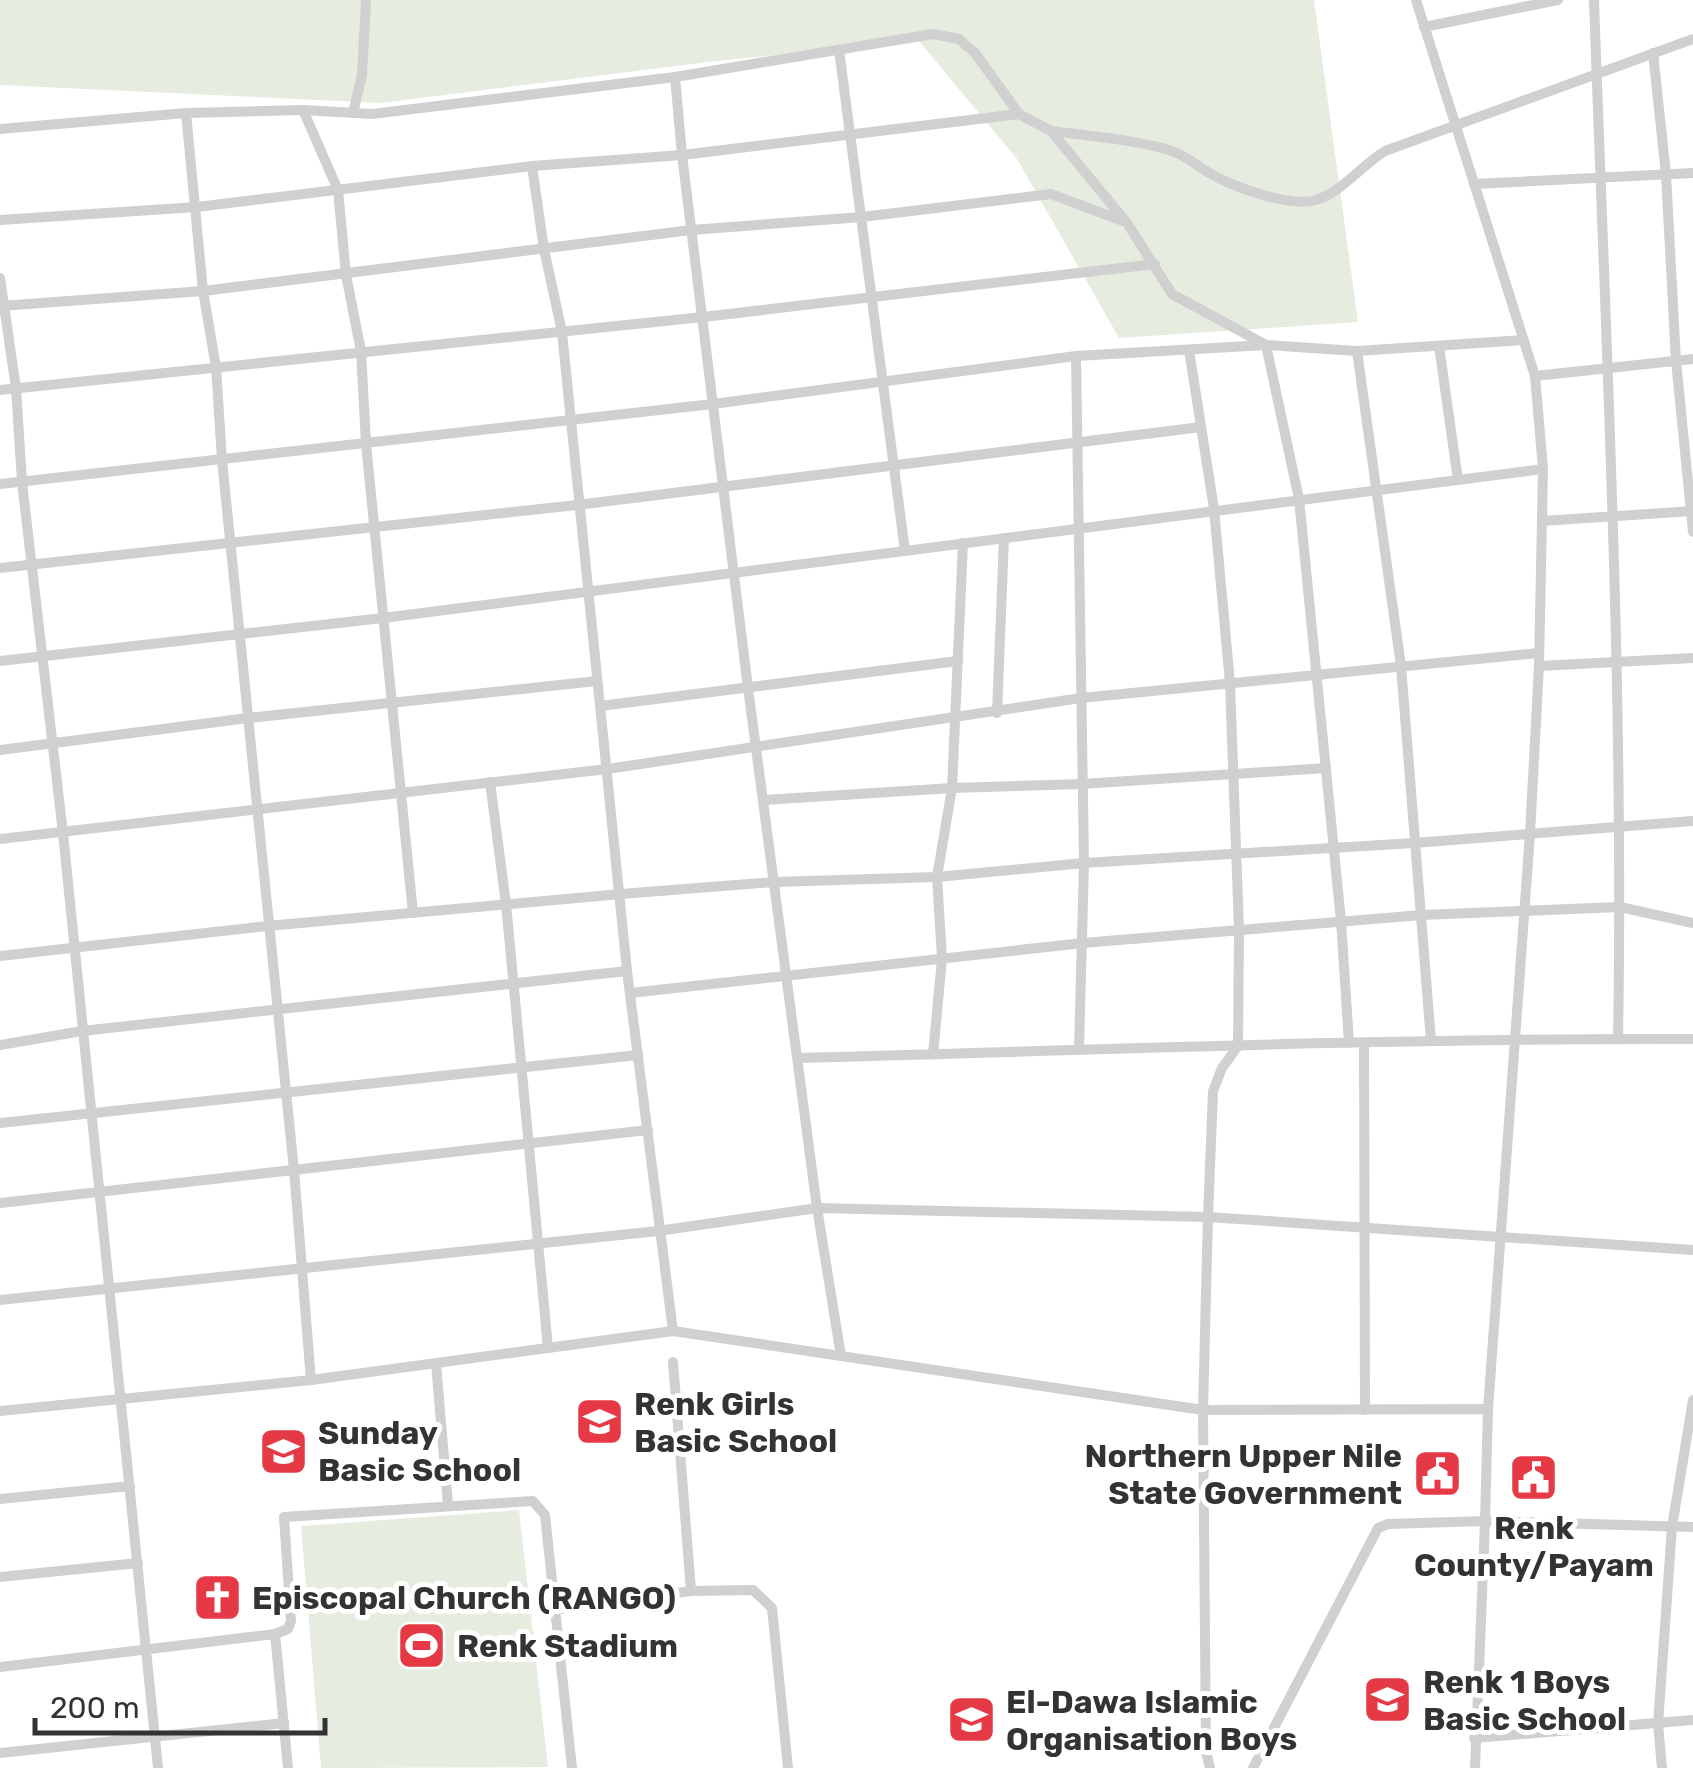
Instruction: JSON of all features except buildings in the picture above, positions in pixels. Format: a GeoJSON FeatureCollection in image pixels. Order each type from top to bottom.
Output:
{"type":"FeatureCollection","features":[{"type":"Feature","properties":{"kind":"street"},"geometry":{"type":"LineString","coordinates":[[353,113],[362,75],[366,0]]}},
{"type":"Feature","properties":{"kind":"street"},"geometry":{"type":"LineString","coordinates":[[1416,0],[1535,376],[1544,469],[1540,654],[1530,834],[1488,1409],[1475,1768]]}},
{"type":"Feature","properties":{"kind":"street"},"geometry":{"type":"LineString","coordinates":[[1424,27],[1558,0]]}},
{"type":"Feature","properties":{"kind":"street"},"geometry":{"type":"LineString","coordinates":[[1594,0],[1616,662],[1618,1039]]}},
{"type":"Feature","properties":{"kind":"street"},"geometry":{"type":"LineString","coordinates":[[0,129],[186,113],[303,110],[372,114],[675,77],[933,34],[959,39],[975,53],[1019,114],[1051,130],[1186,155],[1208,172],[1284,202],[1299,202],[1314,201],[1334,192],[1364,164],[1385,151],[1693,39]]}},
{"type":"Feature","properties":{"kind":"street"},"geometry":{"type":"LineString","coordinates":[[839,50],[906,551]]}},
{"type":"Feature","properties":{"kind":"street"},"geometry":{"type":"LineString","coordinates":[[1653,53],[1693,532]]}},
{"type":"Feature","properties":{"kind":"street"},"geometry":{"type":"LineString","coordinates":[[675,77],[733,573],[840,1356]]}},
{"type":"Feature","properties":{"kind":"street"},"geometry":{"type":"LineString","coordinates":[[303,110],[338,190],[346,275],[360,351],[412,913]]}},
{"type":"Feature","properties":{"kind":"street"},"geometry":{"type":"LineString","coordinates":[[186,113],[198,207],[203,291],[216,366],[311,1380]]}},
{"type":"Feature","properties":{"kind":"street"},"geometry":{"type":"LineString","coordinates":[[0,220],[198,207],[532,166],[682,154],[1019,114]]}},
{"type":"Feature","properties":{"kind":"street"},"geometry":{"type":"LineString","coordinates":[[1051,130],[1128,223],[1172,294],[1266,345],[1299,499],[1342,921],[1349,1043]]}},
{"type":"Feature","properties":{"kind":"street"},"geometry":{"type":"LineString","coordinates":[[532,166],[562,332],[630,994],[673,1331]]}},
{"type":"Feature","properties":{"kind":"street"},"geometry":{"type":"LineString","coordinates":[[1474,184],[1693,173]]}},
{"type":"Feature","properties":{"kind":"street"},"geometry":{"type":"LineString","coordinates":[[2,306],[203,291],[691,230],[862,217],[1050,194],[1128,223]]}},
{"type":"Feature","properties":{"kind":"street"},"geometry":{"type":"LineString","coordinates":[[0,390],[703,318],[1155,264]]}},
{"type":"Feature","properties":{"kind":"street"},"geometry":{"type":"LineString","coordinates":[[0,278],[16,388],[22,482],[63,833],[158,1768]]}},
{"type":"Feature","properties":{"kind":"street"},"geometry":{"type":"LineString","coordinates":[[0,484],[571,421],[882,384],[1076,356],[1266,345],[1356,351],[1524,340]]}},
{"type":"Feature","properties":{"kind":"street"},"geometry":{"type":"LineString","coordinates":[[1440,346],[1458,480]]}},
{"type":"Feature","properties":{"kind":"street"},"geometry":{"type":"LineString","coordinates":[[1189,350],[1214,509],[1230,683],[1239,930],[1238,1046],[1222,1068],[1214,1092],[1208,1217],[1203,1410],[1206,1752],[1210,1768]]}},
{"type":"Feature","properties":{"kind":"street"},"geometry":{"type":"LineString","coordinates":[[1356,351],[1379,490],[1401,666],[1431,1042]]}},
{"type":"Feature","properties":{"kind":"street"},"geometry":{"type":"LineString","coordinates":[[1076,356],[1084,862],[1080,1048]]}},
{"type":"Feature","properties":{"kind":"street"},"geometry":{"type":"LineString","coordinates":[[1535,376],[1693,359]]}},
{"type":"Feature","properties":{"kind":"street"},"geometry":{"type":"LineString","coordinates":[[0,568],[723,488],[1201,427]]}},
{"type":"Feature","properties":{"kind":"street"},"geometry":{"type":"LineString","coordinates":[[0,661],[382,618],[1544,469]]}},
{"type":"Feature","properties":{"kind":"street"},"geometry":{"type":"LineString","coordinates":[[1542,521],[1692,511]]}},
{"type":"Feature","properties":{"kind":"street"},"geometry":{"type":"LineString","coordinates":[[997,713],[1004,538]]}},
{"type":"Feature","properties":{"kind":"street"},"geometry":{"type":"LineString","coordinates":[[933,1054],[942,959],[937,877],[952,788],[963,543]]}},
{"type":"Feature","properties":{"kind":"street"},"geometry":{"type":"LineString","coordinates":[[0,839],[607,770],[1081,698],[1540,654]]}},
{"type":"Feature","properties":{"kind":"street"},"geometry":{"type":"LineString","coordinates":[[1539,666],[1693,658]]}},
{"type":"Feature","properties":{"kind":"street"},"geometry":{"type":"LineString","coordinates":[[600,706],[958,660]]}},
{"type":"Feature","properties":{"kind":"street"},"geometry":{"type":"LineString","coordinates":[[0,750],[248,718],[598,681]]}},
{"type":"Feature","properties":{"kind":"street"},"geometry":{"type":"LineString","coordinates":[[764,800],[1326,768]]}},
{"type":"Feature","properties":{"kind":"street"},"geometry":{"type":"LineString","coordinates":[[490,782],[506,904],[548,1348]]}},
{"type":"Feature","properties":{"kind":"street"},"geometry":{"type":"LineString","coordinates":[[0,956],[267,926],[620,894],[774,882],[937,877],[1084,862],[1237,855],[1693,821]]}},
{"type":"Feature","properties":{"kind":"street"},"geometry":{"type":"LineString","coordinates":[[630,994],[1083,943],[1422,915],[1620,907],[1693,924]]}},
{"type":"Feature","properties":{"kind":"street"},"geometry":{"type":"LineString","coordinates":[[0,1045],[82,1031],[628,971]]}},
{"type":"Feature","properties":{"kind":"street"},"geometry":{"type":"LineString","coordinates":[[798,1058],[1080,1048],[1693,1039]]}},
{"type":"Feature","properties":{"kind":"street"},"geometry":{"type":"LineString","coordinates":[[1364,1043],[1365,1410]]}},
{"type":"Feature","properties":{"kind":"street"},"geometry":{"type":"LineString","coordinates":[[0,1124],[638,1055]]}},
{"type":"Feature","properties":{"kind":"street"},"geometry":{"type":"LineString","coordinates":[[0,1204],[648,1130]]}},
{"type":"Feature","properties":{"kind":"street"},"geometry":{"type":"LineString","coordinates":[[0,1300],[658,1231],[818,1208],[1208,1217],[1693,1250]]}},
{"type":"Feature","properties":{"kind":"street"},"geometry":{"type":"LineString","coordinates":[[0,1411],[311,1380],[673,1331],[1203,1410],[1488,1409]]}},
{"type":"Feature","properties":{"kind":"street"},"geometry":{"type":"LineString","coordinates":[[672,1362],[690,1591]]}},
{"type":"Feature","properties":{"kind":"street"},"geometry":{"type":"LineString","coordinates":[[436,1364],[448,1505]]}},
{"type":"Feature","properties":{"kind":"street"},"geometry":{"type":"LineString","coordinates":[[1662,1768],[1658,1724],[1672,1527],[1693,1400]]}},
{"type":"Feature","properties":{"kind":"street"},"geometry":{"type":"LineString","coordinates":[[0,1498],[130,1486]]}},
{"type":"Feature","properties":{"kind":"street"},"geometry":{"type":"LineString","coordinates":[[0,1667],[275,1634],[288,1629],[291,1621],[284,1517],[533,1501],[544,1515],[572,1768]]}},
{"type":"Feature","properties":{"kind":"street"},"geometry":{"type":"LineString","coordinates":[[1253,1768],[1378,1528],[1388,1524],[1485,1520],[1693,1527]]}},
{"type":"Feature","properties":{"kind":"street"},"geometry":{"type":"LineString","coordinates":[[0,1576],[138,1562]]}},
{"type":"Feature","properties":{"kind":"street"},"geometry":{"type":"LineString","coordinates":[[556,1609],[690,1591],[753,1590],[772,1608],[788,1768]]}},
{"type":"Feature","properties":{"kind":"street"},"geometry":{"type":"LineString","coordinates":[[275,1634],[288,1768]]}},
{"type":"Feature","properties":{"kind":"street"},"geometry":{"type":"LineString","coordinates":[[1474,1738],[1693,1720]]}},
{"type":"Feature","properties":{"kind":"street"},"geometry":{"type":"LineString","coordinates":[[0,1753],[284,1724]]}},
{"type":"Feature","properties":{"kind":"shaded area"},"geometry":{"type":"Polygon","coordinates":[[[0,0],[1314,0],[1358,322],[1119,338],[1017,159],[919,41],[716,61],[381,103],[0,85],[0,0]]]}},
{"type":"Feature","properties":{"kind":"shaded area","name":"Renk Stadium"},"geometry":{"type":"Polygon","coordinates":[[[519,1510],[548,1767],[321,1768],[301,1526],[519,1510]]]}},
{"type":"Feature","properties":{"kind":"place","name":"Renk Girls Basic School"},"geometry":{"type":"Point","coordinates":[599,1422]}},
{"type":"Feature","properties":{"kind":"place","name":"Sunday Basic School"},"geometry":{"type":"Point","coordinates":[283,1451]}},
{"type":"Feature","properties":{"kind":"place","name":"Northern Upper Nile State Government"},"geometry":{"type":"Point","coordinates":[1437,1474]}},
{"type":"Feature","properties":{"kind":"place","name":"Renk County/Payam"},"geometry":{"type":"Point","coordinates":[1534,1478]}},
{"type":"Feature","properties":{"kind":"place","name":"Episcopal Church (RANGO)"},"geometry":{"type":"Point","coordinates":[217,1598]}},
{"type":"Feature","properties":{"kind":"place","name":"Renk Stadium"},"geometry":{"type":"Point","coordinates":[422,1646]}},
{"type":"Feature","properties":{"kind":"place","name":"Renk 1 Boys Basic School"},"geometry":{"type":"Point","coordinates":[1388,1700]}},
{"type":"Feature","properties":{"kind":"place","name":"El-Dawa Islamic Organisation Boys"},"geometry":{"type":"Point","coordinates":[971,1720]}}]}
